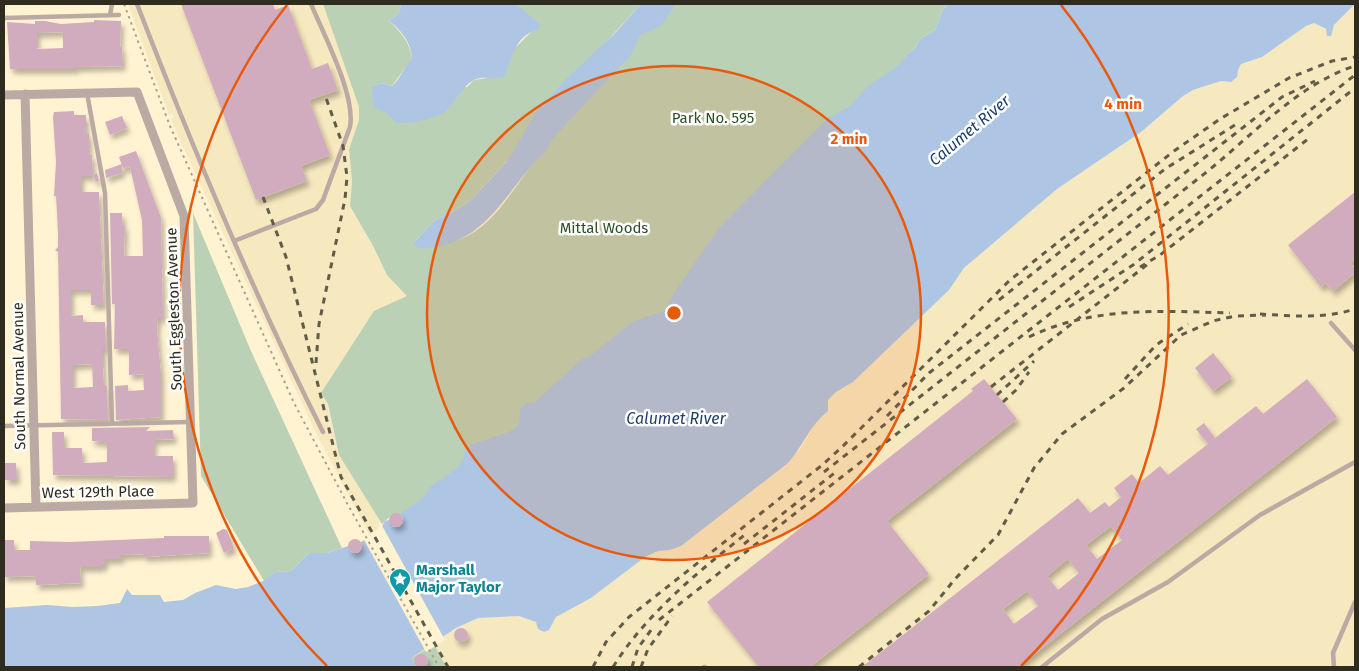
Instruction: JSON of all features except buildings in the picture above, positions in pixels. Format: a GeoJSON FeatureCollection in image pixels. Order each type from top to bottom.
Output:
{"type":"FeatureCollection","features":[{"type":"Feature","properties":{"kind":"street","name":"South Eggleston Avenue"},"geometry":{"type":"LineString","coordinates":[[87,93],[137,92],[184,216],[192,422],[193,503]]}},
{"type":"Feature","properties":{"kind":"street"},"geometry":{"type":"LineString","coordinates":[[4,95],[87,93]]}},
{"type":"Feature","properties":{"kind":"street","name":"South Normal Avenue"},"geometry":{"type":"LineString","coordinates":[[26,94],[36,507]]}},
{"type":"Feature","properties":{"kind":"street","name":"West 129th Place"},"geometry":{"type":"LineString","coordinates":[[4,508],[193,503]]}},
{"type":"Feature","properties":{"kind":"lane"},"geometry":{"type":"LineString","coordinates":[[110,15],[112,4]]}},
{"type":"Feature","properties":{"kind":"lane"},"geometry":{"type":"LineString","coordinates":[[137,4],[186,130],[279,345],[323,432]]}},
{"type":"Feature","properties":{"kind":"lane"},"geometry":{"type":"LineString","coordinates":[[234,241],[316,209],[323,200],[350,128],[352,119],[349,100],[311,4]]}},
{"type":"Feature","properties":{"kind":"lane"},"geometry":{"type":"LineString","coordinates":[[4,18],[120,15]]}},
{"type":"Feature","properties":{"kind":"lane"},"geometry":{"type":"LineString","coordinates":[[87,93],[105,193],[112,423]]}},
{"type":"Feature","properties":{"kind":"lane"},"geometry":{"type":"LineString","coordinates":[[1331,323],[1355,350]]}},
{"type":"Feature","properties":{"kind":"lane"},"geometry":{"type":"LineString","coordinates":[[4,426],[192,422]]}},
{"type":"Feature","properties":{"kind":"lane"},"geometry":{"type":"LineString","coordinates":[[1042,667],[1102,619],[1168,582],[1260,515],[1355,462]]}},
{"type":"Feature","properties":{"kind":"lane"},"geometry":{"type":"LineString","coordinates":[[1334,667],[1333,652],[1355,602]]}},
{"type":"Feature","properties":{"kind":"path"},"geometry":{"type":"LineString","coordinates":[[124,4],[170,126],[294,403],[348,505],[439,667]]}},
{"type":"Feature","properties":{"kind":"shaded area"},"geometry":{"type":"Polygon","coordinates":[[[128,4],[323,4],[359,107],[359,120],[349,149],[352,181],[350,206],[379,260],[415,305],[325,392],[339,455],[382,524],[380,530],[370,536],[316,433],[178,136],[171,119],[174,117],[172,114],[169,115],[128,4]]]}},
{"type":"Feature","properties":{"kind":"shaded area"},"geometry":{"type":"Polygon","coordinates":[[[1355,5],[1355,667],[446,667],[434,644],[456,628],[478,618],[519,616],[536,622],[538,629],[543,632],[549,630],[556,617],[591,598],[645,557],[658,551],[670,550],[681,546],[800,450],[817,420],[828,411],[828,400],[836,392],[853,382],[949,290],[964,268],[1057,189],[1141,132],[1183,96],[1193,90],[1221,81],[1231,82],[1241,64],[1262,57],[1306,26],[1314,23],[1326,30],[1355,5]]]}},
{"type":"Feature","properties":{"kind":"green space","name":"Mittal Woods"},"geometry":{"type":"Polygon","coordinates":[[[323,4],[400,4],[400,10],[397,14],[388,20],[400,32],[411,52],[412,58],[392,86],[380,83],[373,86],[467,87],[474,80],[505,75],[513,50],[539,24],[517,4],[641,4],[605,43],[660,26],[676,4],[948,4],[943,9],[935,30],[920,39],[915,48],[908,54],[915,63],[654,326],[401,515],[393,514],[382,524],[339,455],[328,404],[321,393],[374,311],[407,296],[387,275],[350,206],[352,181],[349,149],[359,120],[359,107],[323,4]],[[546,150],[506,162],[471,200],[455,211],[435,220],[413,243],[449,242],[474,232],[497,211],[546,150]]]}},
{"type":"Feature","properties":{"kind":"green space"},"geometry":{"type":"Polygon","coordinates":[[[193,213],[251,351],[342,548],[327,553],[309,553],[291,571],[275,572],[264,581],[201,476],[193,213]]]}},
{"type":"Feature","properties":{"kind":"green space"},"geometry":{"type":"Polygon","coordinates":[[[434,644],[446,667],[415,667],[412,658],[434,644]]]}},
{"type":"Feature","properties":{"kind":"water"},"geometry":{"type":"Polygon","coordinates":[[[400,4],[517,4],[540,24],[539,29],[531,32],[520,41],[505,76],[474,80],[466,86],[448,109],[441,114],[414,122],[396,123],[388,114],[374,107],[372,95],[373,86],[380,83],[392,86],[412,58],[410,47],[404,36],[388,20],[393,18],[400,10],[400,4]]]}},
{"type":"Feature","properties":{"kind":"water"},"geometry":{"type":"Polygon","coordinates":[[[641,4],[676,4],[661,26],[640,35],[631,55],[552,139],[547,150],[485,222],[454,242],[425,248],[415,246],[413,243],[435,220],[455,211],[471,200],[509,159],[536,112],[567,78],[614,34],[641,4]]]}},
{"type":"Feature","properties":{"kind":"water","name":"Calumet River"},"geometry":{"type":"Polygon","coordinates":[[[948,4],[1355,4],[1334,25],[1331,36],[1327,36],[1326,29],[1314,23],[1306,26],[1262,57],[1241,64],[1237,77],[1231,82],[1221,81],[1193,90],[1183,96],[1141,132],[1057,189],[964,268],[949,290],[853,382],[836,392],[828,400],[828,411],[811,429],[788,463],[681,546],[670,550],[658,551],[645,557],[591,598],[556,617],[549,630],[544,632],[538,629],[536,622],[519,616],[478,618],[456,628],[412,658],[415,667],[4,667],[4,608],[47,605],[97,606],[120,603],[127,589],[132,595],[160,595],[164,602],[183,600],[216,585],[236,589],[248,587],[263,581],[275,572],[291,571],[309,553],[327,553],[348,546],[351,552],[358,553],[362,547],[361,542],[380,530],[385,521],[389,520],[393,527],[400,526],[403,519],[400,514],[424,497],[430,487],[458,467],[470,445],[509,432],[519,425],[520,409],[527,403],[534,403],[582,359],[590,356],[634,321],[665,311],[674,293],[719,228],[826,120],[850,106],[868,86],[898,66],[915,48],[920,39],[935,30],[943,9],[948,4]]]}},
{"type":"Feature","properties":{"kind":"pier"},"geometry":{"type":"Polygon","coordinates":[[[380,522],[445,640],[426,652],[363,538],[378,529],[380,522]]]}},
{"type":"Feature","properties":{"kind":"railway"},"geometry":{"type":"LineString","coordinates":[[593,667],[606,642],[629,617],[821,466],[1010,280],[1174,151],[1220,119],[1289,78],[1332,61],[1355,57]]}},
{"type":"Feature","properties":{"kind":"railway"},"geometry":{"type":"LineString","coordinates":[[824,472],[1199,178],[1273,115],[1313,86],[1334,74],[1355,66]]}},
{"type":"Feature","properties":{"kind":"railway"},"geometry":{"type":"LineString","coordinates":[[659,620],[1355,75]]}},
{"type":"Feature","properties":{"kind":"railway"},"geometry":{"type":"LineString","coordinates":[[887,416],[929,373],[1282,97],[1315,81]]}},
{"type":"Feature","properties":{"kind":"railway"},"geometry":{"type":"LineString","coordinates":[[1069,307],[1133,265],[1350,92]]}},
{"type":"Feature","properties":{"kind":"railway"},"geometry":{"type":"LineString","coordinates":[[316,363],[319,324],[345,199],[347,177],[343,146],[325,95]]}},
{"type":"Feature","properties":{"kind":"railway"},"geometry":{"type":"LineString","coordinates":[[999,300],[1165,169],[1235,125]]}},
{"type":"Feature","properties":{"kind":"railway"},"geometry":{"type":"LineString","coordinates":[[1140,267],[1160,255],[1308,139]]}},
{"type":"Feature","properties":{"kind":"railway"},"geometry":{"type":"LineString","coordinates":[[263,197],[286,257],[341,477],[448,667]]}},
{"type":"Feature","properties":{"kind":"railway"},"geometry":{"type":"LineString","coordinates":[[991,387],[1148,264]]}},
{"type":"Feature","properties":{"kind":"railway"},"geometry":{"type":"LineString","coordinates":[[1260,314],[1320,316],[1355,309]]}},
{"type":"Feature","properties":{"kind":"railway"},"geometry":{"type":"LineString","coordinates":[[1029,337],[1053,327],[1103,315],[1153,312],[1230,313]]}},
{"type":"Feature","properties":{"kind":"railway"},"geometry":{"type":"LineString","coordinates":[[859,667],[929,611],[955,579],[998,535],[1034,468],[1062,434],[1124,388],[1181,335],[1213,321],[1235,316],[1266,315]]}},
{"type":"Feature","properties":{"kind":"railway"},"geometry":{"type":"LineString","coordinates":[[1125,379],[1156,345],[1188,324]]}},
{"type":"Feature","properties":{"kind":"railway"},"geometry":{"type":"LineString","coordinates":[[997,395],[1034,361]]}},
{"type":"Feature","properties":{"kind":"railway"},"geometry":{"type":"LineString","coordinates":[[1003,402],[1016,390],[1029,372]]}},
{"type":"Feature","properties":{"kind":"railway"},"geometry":{"type":"LineString","coordinates":[[744,544],[837,471]]}},
{"type":"Feature","properties":{"kind":"railway"},"geometry":{"type":"LineString","coordinates":[[613,667],[626,648],[657,611],[692,578],[747,533]]}},
{"type":"Feature","properties":{"kind":"railway"},"geometry":{"type":"LineString","coordinates":[[641,667],[648,649],[672,616]]}},
{"type":"Feature","properties":{"kind":"railway"},"geometry":{"type":"LineString","coordinates":[[632,667],[638,648],[654,626]]}},
{"type":"Feature","properties":{"kind":"place","name":"Marshall Major Taylor"},"geometry":{"type":"Point","coordinates":[400,598]}},
{"type":"Feature","properties":{"kind":"park label","name":"Park No. 595"},"geometry":{"type":"Point","coordinates":[713,118]}}]}
